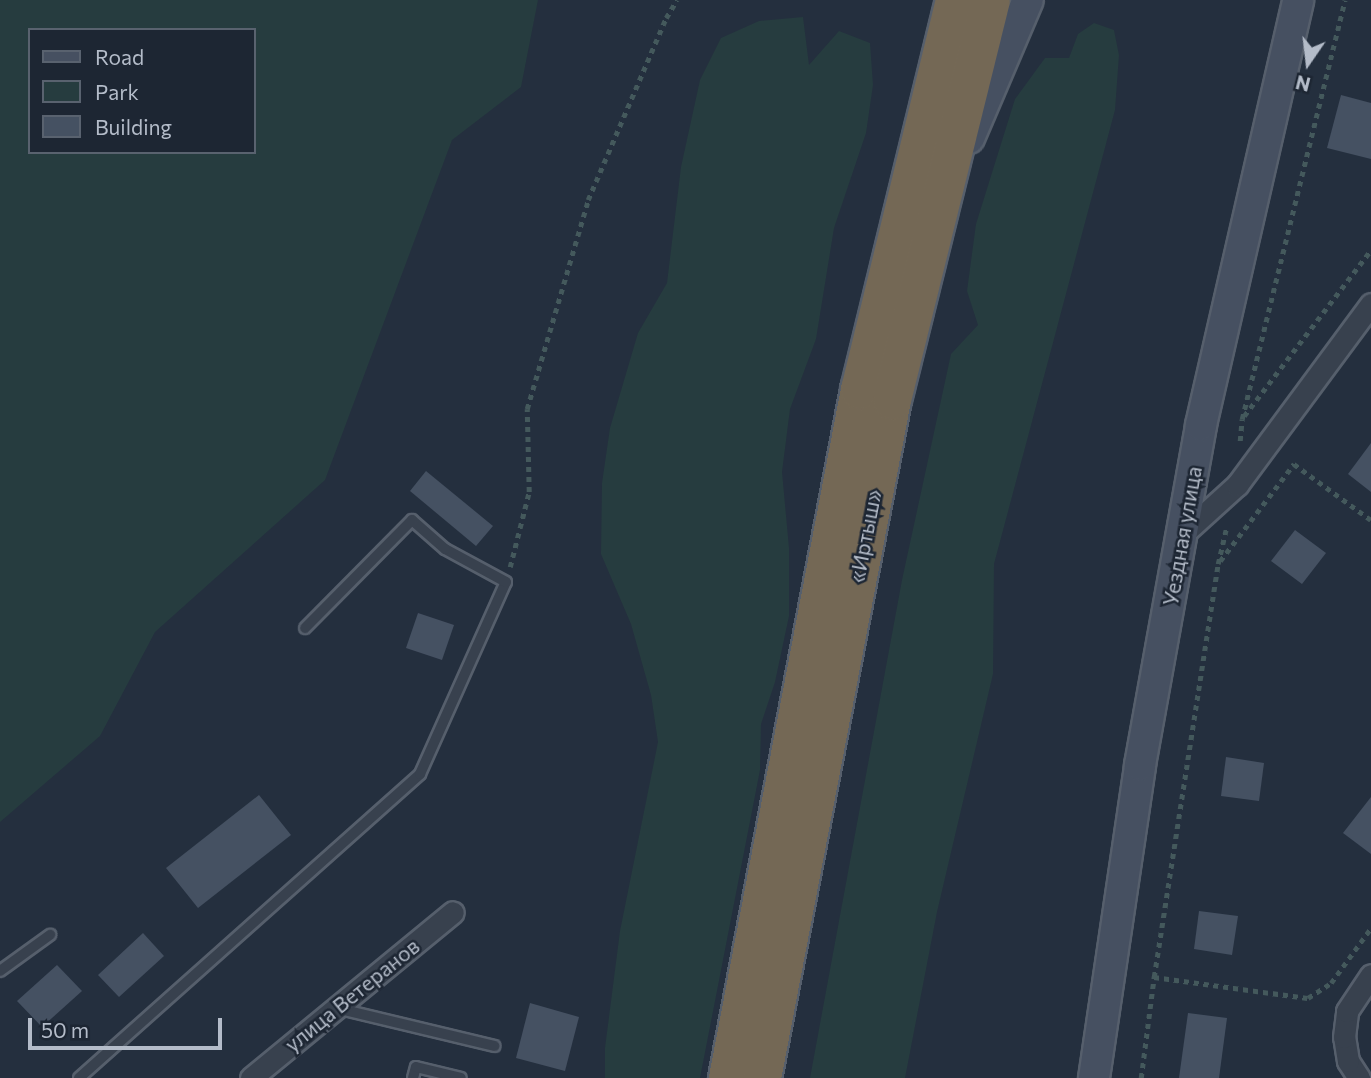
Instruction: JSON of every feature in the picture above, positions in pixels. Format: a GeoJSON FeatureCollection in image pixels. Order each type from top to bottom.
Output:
{"type":"FeatureCollection","features":[{"type":"Feature","properties":{"kind":"highway","name":"«Иртыш»"},"geometry":{"type":"LineString","coordinates":[[728,1078],[860,390],[954,0]]}},
{"type":"Feature","properties":{"kind":"highway","name":"«Иртыш»"},"geometry":{"type":"LineString","coordinates":[[762,1078],[892,400],[991,0]]}},
{"type":"Feature","properties":{"kind":"street"},"geometry":{"type":"LineString","coordinates":[[941,198],[1028,0]]}},
{"type":"Feature","properties":{"kind":"street","name":"Уездная улица"},"geometry":{"type":"LineString","coordinates":[[1094,1078],[1140,765],[1184,533],[1201,425],[1298,0]]}},
{"type":"Feature","properties":{"kind":"street"},"geometry":{"type":"LineString","coordinates":[[1184,533],[1237,485],[1371,304]]}},
{"type":"Feature","properties":{"kind":"street","name":"улица Ветеранов"},"geometry":{"type":"LineString","coordinates":[[251,1078],[453,912]]}},
{"type":"Feature","properties":{"kind":"street"},"geometry":{"type":"LineString","coordinates":[[1359,1078],[1348,1061],[1343,1037],[1348,1011],[1371,975]]}},
{"type":"Feature","properties":{"kind":"lane"},"geometry":{"type":"LineString","coordinates":[[79,1078],[420,774],[506,582],[445,550],[412,520],[305,628]]}},
{"type":"Feature","properties":{"kind":"lane"},"geometry":{"type":"LineString","coordinates":[[0,971],[50,935]]}},
{"type":"Feature","properties":{"kind":"lane"},"geometry":{"type":"LineString","coordinates":[[335,1008],[494,1046]]}},
{"type":"Feature","properties":{"kind":"lane"},"geometry":{"type":"LineString","coordinates":[[413,1078],[416,1067],[461,1078]]}},
{"type":"Feature","properties":{"kind":"path"},"geometry":{"type":"LineString","coordinates":[[506,582],[529,492],[527,409],[588,200],[666,18],[677,0]]}},
{"type":"Feature","properties":{"kind":"path"},"geometry":{"type":"LineString","coordinates":[[1141,1078],[1154,977],[1218,564],[1237,485],[1242,419],[1345,0]]}},
{"type":"Feature","properties":{"kind":"path"},"geometry":{"type":"LineString","coordinates":[[1242,419],[1371,250]]}},
{"type":"Feature","properties":{"kind":"path"},"geometry":{"type":"LineString","coordinates":[[1218,564],[1294,464],[1371,520]]}},
{"type":"Feature","properties":{"kind":"path"},"geometry":{"type":"LineString","coordinates":[[1154,977],[1308,998],[1331,983],[1371,928]]}},
{"type":"Feature","properties":{"kind":"green space"},"geometry":{"type":"Polygon","coordinates":[[[0,0],[538,0],[521,87],[452,140],[325,480],[155,632],[100,736],[0,822],[0,0]]]}},
{"type":"Feature","properties":{"kind":"green space"},"geometry":{"type":"Polygon","coordinates":[[[803,17],[809,65],[839,31],[870,43],[873,85],[866,133],[834,228],[816,339],[790,409],[782,472],[789,548],[789,616],[775,682],[761,724],[760,770],[700,1078],[605,1078],[605,1048],[620,931],[658,742],[651,695],[631,624],[601,554],[602,483],[610,428],[638,333],[667,283],[681,167],[700,80],[721,38],[759,21],[803,17]]]}},
{"type":"Feature","properties":{"kind":"green space"},"geometry":{"type":"Polygon","coordinates":[[[1094,23],[1114,30],[1119,55],[1115,110],[994,564],[993,674],[937,912],[905,1078],[810,1078],[902,580],[951,354],[978,325],[967,291],[976,224],[1015,99],[1045,58],[1069,58],[1078,34],[1094,23]]]}},
{"type":"Feature","properties":{"kind":"building"},"geometry":{"type":"Polygon","coordinates":[[[1341,95],[1371,103],[1371,159],[1327,148],[1341,95]]]}},
{"type":"Feature","properties":{"kind":"building"},"geometry":{"type":"Polygon","coordinates":[[[1371,443],[1371,492],[1348,474],[1371,443]]]}},
{"type":"Feature","properties":{"kind":"building"},"geometry":{"type":"Polygon","coordinates":[[[426,471],[493,526],[476,546],[410,491],[426,471]]]}},
{"type":"Feature","properties":{"kind":"building"},"geometry":{"type":"Polygon","coordinates":[[[1295,530],[1326,553],[1302,584],[1271,561],[1295,530]]]}},
{"type":"Feature","properties":{"kind":"building"},"geometry":{"type":"Polygon","coordinates":[[[418,613],[454,625],[442,660],[406,648],[418,613]]]}},
{"type":"Feature","properties":{"kind":"building"},"geometry":{"type":"Polygon","coordinates":[[[1226,757],[1264,763],[1259,801],[1221,796],[1226,757]]]}},
{"type":"Feature","properties":{"kind":"building"},"geometry":{"type":"Polygon","coordinates":[[[259,795],[291,835],[198,908],[166,868],[259,795]]]}},
{"type":"Feature","properties":{"kind":"building"},"geometry":{"type":"Polygon","coordinates":[[[1371,797],[1371,854],[1343,833],[1371,797]]]}},
{"type":"Feature","properties":{"kind":"building"},"geometry":{"type":"Polygon","coordinates":[[[1199,911],[1238,916],[1232,955],[1194,949],[1199,911]]]}},
{"type":"Feature","properties":{"kind":"building"},"geometry":{"type":"Polygon","coordinates":[[[143,933],[164,956],[119,997],[98,975],[143,933]]]}},
{"type":"Feature","properties":{"kind":"building"},"geometry":{"type":"Polygon","coordinates":[[[57,965],[82,991],[42,1027],[17,1001],[57,965]]]}},
{"type":"Feature","properties":{"kind":"building"},"geometry":{"type":"Polygon","coordinates":[[[530,1003],[579,1017],[565,1071],[516,1058],[530,1003]]]}},
{"type":"Feature","properties":{"kind":"building"},"geometry":{"type":"Polygon","coordinates":[[[1188,1013],[1227,1018],[1219,1078],[1179,1078],[1188,1013]]]}}]}
